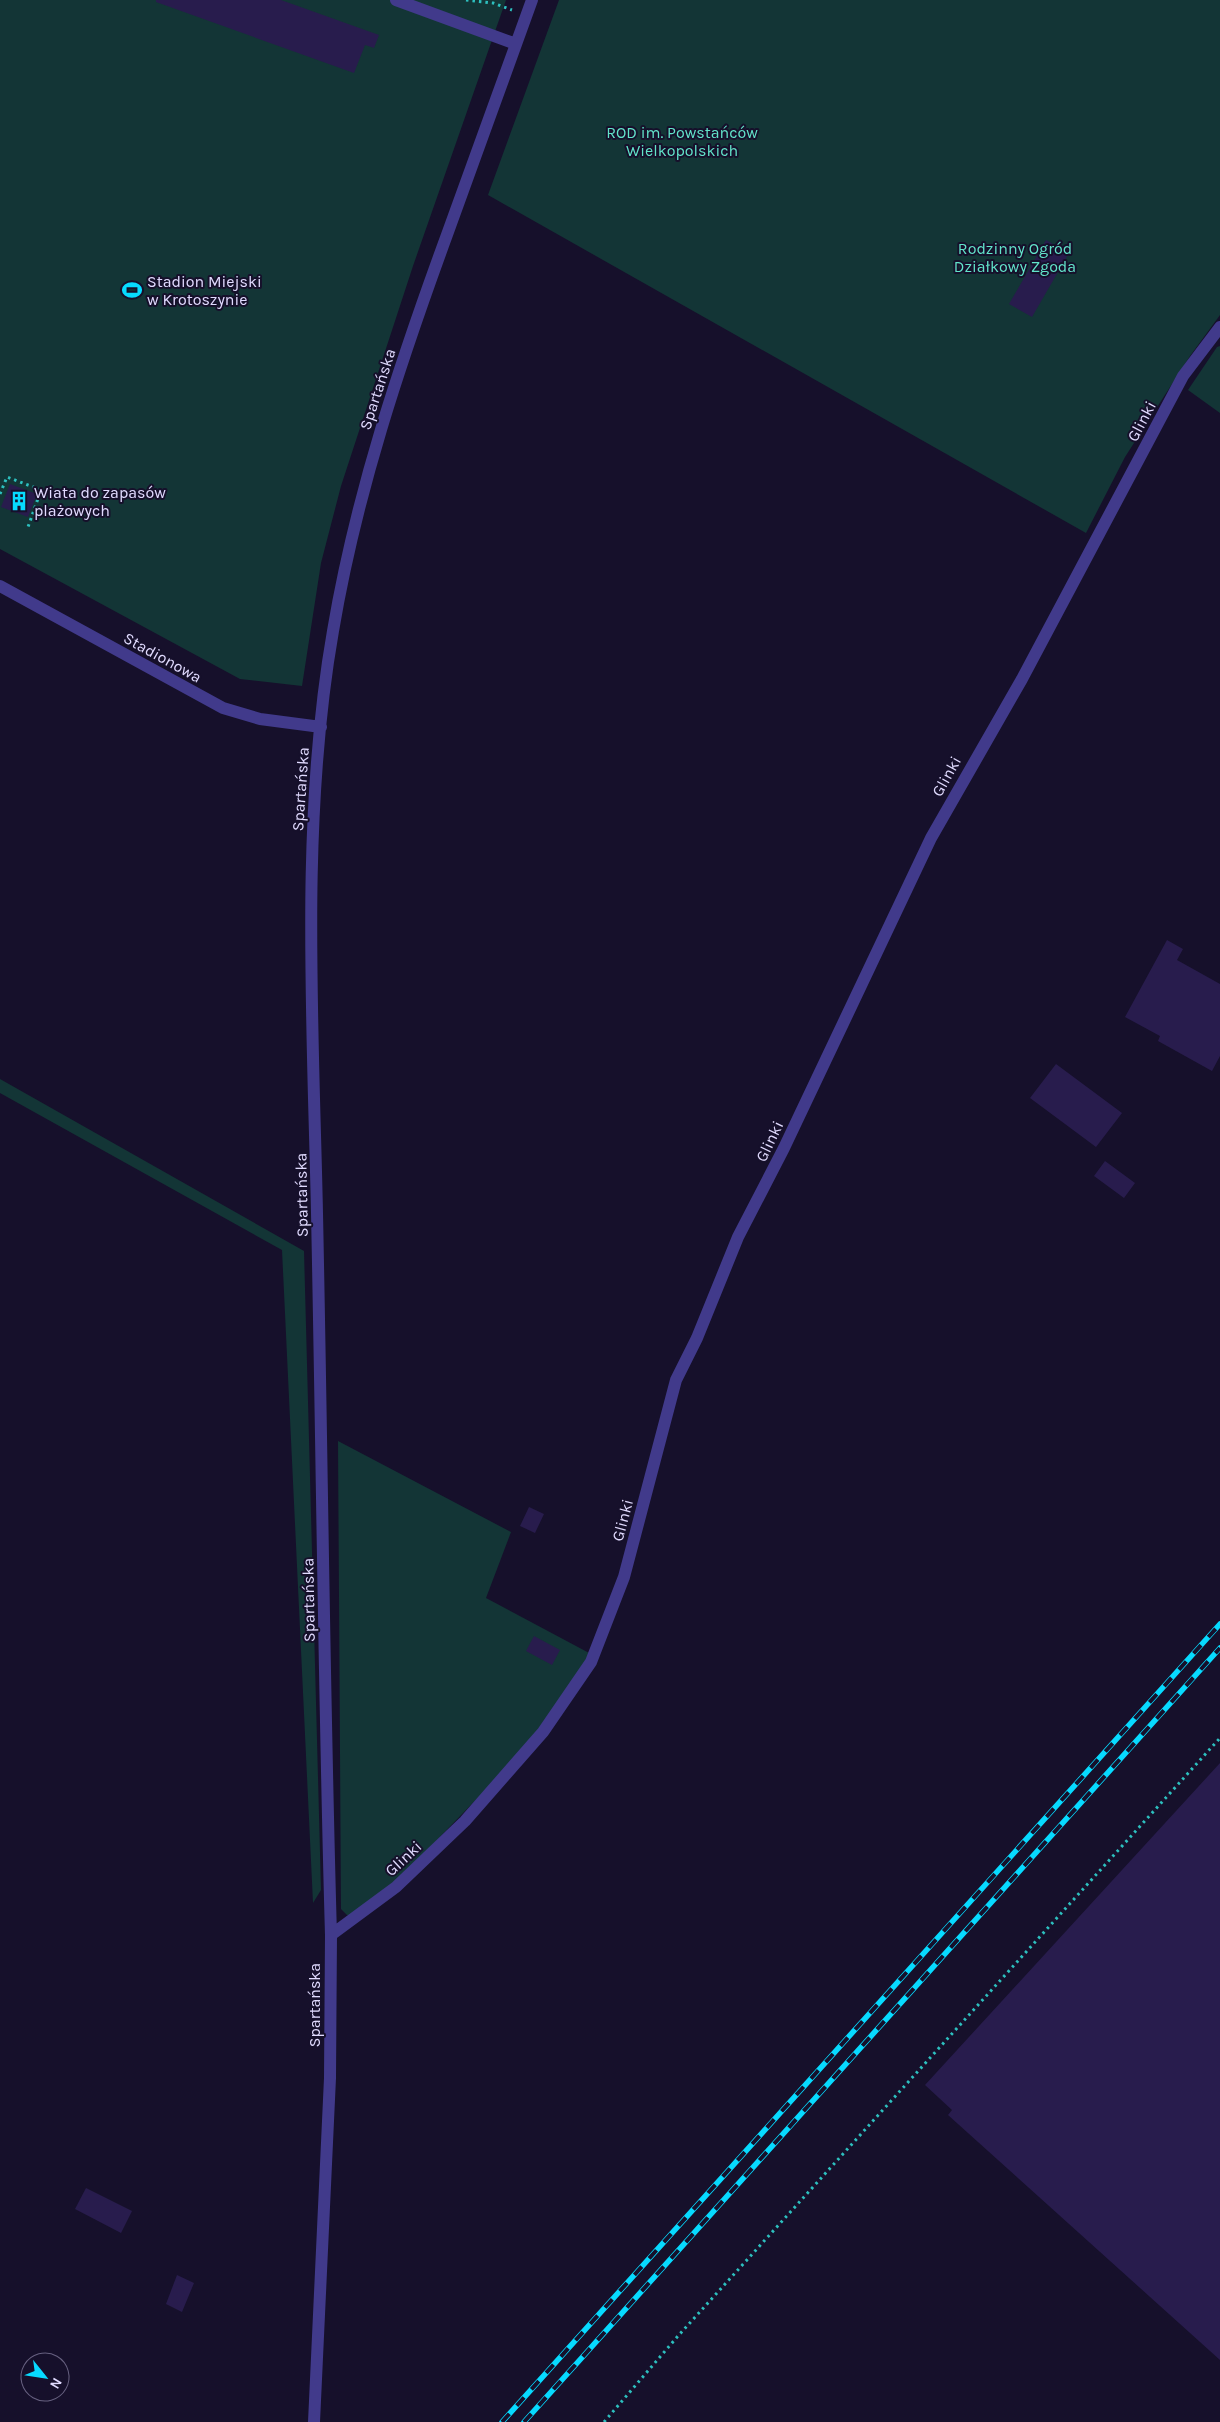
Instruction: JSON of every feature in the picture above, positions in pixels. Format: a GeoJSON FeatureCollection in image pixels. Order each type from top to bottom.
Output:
{"type":"FeatureCollection","features":[{"type":"Feature","properties":{"kind":"street"},"geometry":{"type":"LineString","coordinates":[[396,0],[516,44]]}},
{"type":"Feature","properties":{"kind":"street","name":"Spartańska"},"geometry":{"type":"LineString","coordinates":[[314,2422],[330,2078],[331,1935],[313,1005],[313,827],[321,727],[332,634],[339,596],[352,530],[378,435],[412,330],[532,0]]}},
{"type":"Feature","properties":{"kind":"street","name":"Glinki"},"geometry":{"type":"LineString","coordinates":[[331,1935],[396,1887],[465,1821],[543,1732],[591,1662],[624,1577],[676,1380],[697,1338],[738,1236],[784,1148],[931,838],[1022,679],[1183,376],[1220,327]]}},
{"type":"Feature","properties":{"kind":"street","name":"Stadionowa"},"geometry":{"type":"LineString","coordinates":[[0,586],[223,708],[260,719],[321,727]]}},
{"type":"Feature","properties":{"kind":"path"},"geometry":{"type":"LineString","coordinates":[[466,0],[493,3],[526,15]]}},
{"type":"Feature","properties":{"kind":"path"},"geometry":{"type":"LineString","coordinates":[[0,494],[7,477],[41,490],[28,527]]}},
{"type":"Feature","properties":{"kind":"path"},"geometry":{"type":"LineString","coordinates":[[604,2422],[678,2336],[1220,1738]]}},
{"type":"Feature","properties":{"kind":"green space"},"geometry":{"type":"Polygon","coordinates":[[[0,0],[506,0],[413,266],[341,486],[321,563],[302,686],[240,679],[0,549],[0,0]]]}},
{"type":"Feature","properties":{"kind":"green space","name":"Rodzinny Ogród Działkowy Zgoda"},"geometry":{"type":"Polygon","coordinates":[[[559,0],[1220,0],[1220,315],[1190,356],[1125,457],[1086,533],[488,195],[559,0]]]}},
{"type":"Feature","properties":{"kind":"green space"},"geometry":{"type":"Polygon","coordinates":[[[1220,346],[1220,413],[1188,390],[1217,347],[1220,346]]]}},
{"type":"Feature","properties":{"kind":"green space"},"geometry":{"type":"Polygon","coordinates":[[[0,1079],[304,1251],[321,1890],[313,1903],[282,1250],[0,1093],[0,1079]]]}},
{"type":"Feature","properties":{"kind":"green space"},"geometry":{"type":"Polygon","coordinates":[[[338,1441],[511,1532],[486,1598],[591,1654],[529,1742],[495,1780],[403,1875],[350,1915],[347,1915],[341,1909],[338,1441]]]}},
{"type":"Feature","properties":{"kind":"building"},"geometry":{"type":"Polygon","coordinates":[[[156,0],[281,0],[379,35],[374,48],[365,45],[354,73],[156,2],[156,0]]]}},
{"type":"Feature","properties":{"kind":"building"},"geometry":{"type":"Polygon","coordinates":[[[1046,240],[1069,253],[1032,317],[1009,304],[1046,240]]]}},
{"type":"Feature","properties":{"kind":"building","name":"Wiata do zapasów plażowych"},"geometry":{"type":"Polygon","coordinates":[[[10,484],[37,494],[28,517],[1,507],[10,484]]]}},
{"type":"Feature","properties":{"kind":"building"},"geometry":{"type":"Polygon","coordinates":[[[1167,940],[1183,949],[1177,960],[1220,984],[1220,1056],[1212,1071],[1158,1041],[1160,1036],[1125,1017],[1167,940]]]}},
{"type":"Feature","properties":{"kind":"building"},"geometry":{"type":"Polygon","coordinates":[[[1056,1064],[1122,1113],[1096,1147],[1030,1098],[1056,1064]]]}},
{"type":"Feature","properties":{"kind":"building"},"geometry":{"type":"Polygon","coordinates":[[[1105,1161],[1135,1183],[1124,1198],[1094,1176],[1105,1161]]]}},
{"type":"Feature","properties":{"kind":"building"},"geometry":{"type":"Polygon","coordinates":[[[529,1507],[544,1514],[535,1533],[520,1526],[529,1507]]]}},
{"type":"Feature","properties":{"kind":"building"},"geometry":{"type":"Polygon","coordinates":[[[534,1636],[560,1650],[552,1665],[526,1651],[534,1636]]]}},
{"type":"Feature","properties":{"kind":"building"},"geometry":{"type":"Polygon","coordinates":[[[1220,1763],[1220,2360],[948,2115],[952,2110],[925,2085],[1220,1763]]]}},
{"type":"Feature","properties":{"kind":"building"},"geometry":{"type":"Polygon","coordinates":[[[86,2188],[132,2211],[121,2233],[75,2209],[86,2188]]]}},
{"type":"Feature","properties":{"kind":"building"},"geometry":{"type":"Polygon","coordinates":[[[177,2275],[194,2283],[182,2312],[166,2304],[177,2275]]]}},
{"type":"Feature","properties":{"kind":"railway"},"geometry":{"type":"LineString","coordinates":[[502,2422],[1220,1624]]}},
{"type":"Feature","properties":{"kind":"railway"},"geometry":{"type":"LineString","coordinates":[[524,2422],[1220,1648]]}},
{"type":"Feature","properties":{"kind":"place","name":"Stadion Miejski w Krotoszynie"},"geometry":{"type":"Point","coordinates":[132,290]}},
{"type":"Feature","properties":{"kind":"place","name":"Wiata do zapasów plażowych"},"geometry":{"type":"Point","coordinates":[19,501]}},
{"type":"Feature","properties":{"kind":"park label","name":"ROD im. Powstańców Wielkopolskich"},"geometry":{"type":"Point","coordinates":[682,141]}}]}
